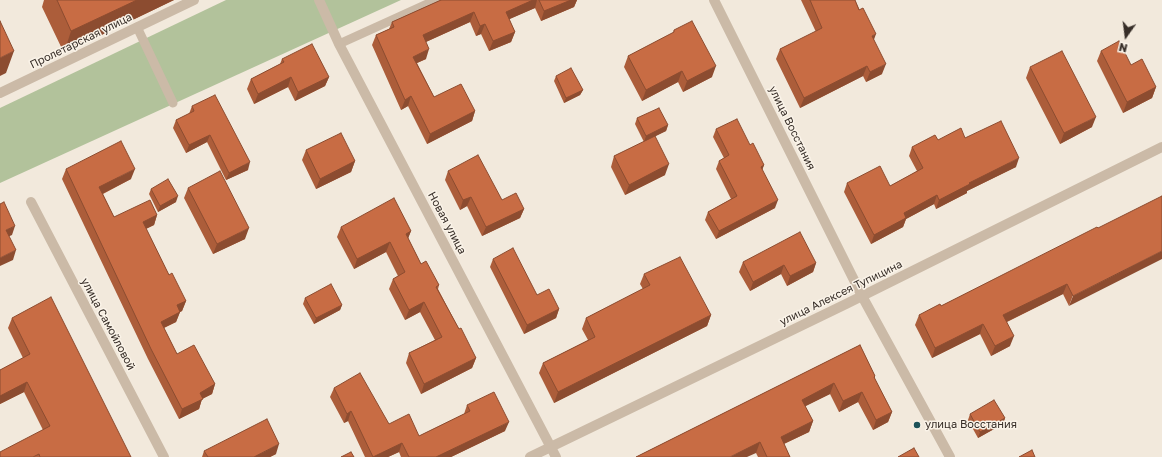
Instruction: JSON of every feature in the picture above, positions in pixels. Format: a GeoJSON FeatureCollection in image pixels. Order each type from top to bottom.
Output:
{"type":"FeatureCollection","features":[{"type":"Feature","properties":{"kind":"street","name":"Пролетарская улица"},"geometry":{"type":"LineString","coordinates":[[0,93],[194,0]]}},
{"type":"Feature","properties":{"kind":"street","name":"Новая улица"},"geometry":{"type":"LineString","coordinates":[[319,0],[339,44],[556,457]]}},
{"type":"Feature","properties":{"kind":"street","name":"улица Восстания"},"geometry":{"type":"LineString","coordinates":[[714,0],[862,296],[950,457]]}},
{"type":"Feature","properties":{"kind":"street","name":"улица Алексея Тупицина"},"geometry":{"type":"LineString","coordinates":[[530,457],[862,296],[1162,147]]}},
{"type":"Feature","properties":{"kind":"street","name":"улица Самойловой"},"geometry":{"type":"LineString","coordinates":[[31,202],[164,457]]}},
{"type":"Feature","properties":{"kind":"lane"},"geometry":{"type":"LineString","coordinates":[[339,44],[436,0]]}},
{"type":"Feature","properties":{"kind":"lane"},"geometry":{"type":"LineString","coordinates":[[137,27],[173,103]]}},
{"type":"Feature","properties":{"kind":"green space"},"geometry":{"type":"Polygon","coordinates":[[[226,0],[401,0],[0,183],[0,108],[226,0]]]}},
{"type":"Feature","properties":{"kind":"building"},"geometry":{"type":"Polygon","coordinates":[[[57,0],[137,0],[71,31],[57,0]]]}},
{"type":"Feature","properties":{"kind":"building"},"geometry":{"type":"Polygon","coordinates":[[[441,0],[533,0],[506,12],[515,32],[493,41],[485,24],[480,26],[474,12],[423,35],[429,49],[413,57],[434,97],[461,84],[475,111],[430,134],[411,96],[405,100],[376,35],[394,27],[392,22],[441,0]]]}},
{"type":"Feature","properties":{"kind":"building"},"geometry":{"type":"Polygon","coordinates":[[[539,0],[571,0],[544,11],[539,0]]]}},
{"type":"Feature","properties":{"kind":"building"},"geometry":{"type":"Polygon","coordinates":[[[810,0],[855,0],[859,10],[863,8],[876,34],[872,36],[886,64],[870,72],[867,66],[804,98],[780,49],[822,28],[810,0]]]}},
{"type":"Feature","properties":{"kind":"building"},"geometry":{"type":"Polygon","coordinates":[[[0,21],[14,51],[0,58],[0,21]]]}},
{"type":"Feature","properties":{"kind":"building"},"geometry":{"type":"Polygon","coordinates":[[[692,21],[716,66],[687,81],[682,71],[646,90],[628,56],[692,21]]]}},
{"type":"Feature","properties":{"kind":"building"},"geometry":{"type":"Polygon","coordinates":[[[1119,41],[1131,65],[1142,59],[1156,87],[1127,102],[1101,51],[1119,41]]]}},
{"type":"Feature","properties":{"kind":"building"},"geometry":{"type":"Polygon","coordinates":[[[312,44],[329,77],[298,92],[291,77],[258,94],[251,79],[284,62],[282,59],[312,44]]]}},
{"type":"Feature","properties":{"kind":"building"},"geometry":{"type":"Polygon","coordinates":[[[1062,51],[1096,117],[1064,133],[1030,67],[1062,51]]]}},
{"type":"Feature","properties":{"kind":"building"},"geometry":{"type":"Polygon","coordinates":[[[571,68],[583,90],[566,98],[556,76],[571,68]]]}},
{"type":"Feature","properties":{"kind":"building"},"geometry":{"type":"Polygon","coordinates":[[[215,95],[250,162],[229,173],[210,135],[189,145],[176,120],[194,111],[192,106],[215,95]]]}},
{"type":"Feature","properties":{"kind":"building"},"geometry":{"type":"Polygon","coordinates":[[[659,108],[668,125],[646,136],[637,118],[659,108]]]}},
{"type":"Feature","properties":{"kind":"building"},"geometry":{"type":"Polygon","coordinates":[[[737,119],[750,145],[753,143],[764,165],[761,167],[778,200],[719,231],[708,212],[737,196],[719,161],[729,155],[716,129],[737,119]]]}},
{"type":"Feature","properties":{"kind":"building"},"geometry":{"type":"Polygon","coordinates":[[[1001,121],[1019,158],[939,200],[937,195],[904,213],[906,218],[874,235],[847,183],[880,166],[890,186],[923,168],[912,147],[935,135],[938,140],[961,128],[965,138],[1001,121]]]}},
{"type":"Feature","properties":{"kind":"building"},"geometry":{"type":"Polygon","coordinates":[[[341,133],[355,161],[320,179],[306,150],[341,133]]]}},
{"type":"Feature","properties":{"kind":"building"},"geometry":{"type":"Polygon","coordinates":[[[655,136],[669,164],[629,185],[614,156],[655,136]]]}},
{"type":"Feature","properties":{"kind":"building"},"geometry":{"type":"Polygon","coordinates":[[[121,141],[135,169],[99,187],[114,217],[150,200],[157,215],[143,222],[169,275],[172,273],[186,301],[177,305],[180,312],[161,322],[177,354],[194,345],[215,384],[200,393],[203,399],[182,409],[151,349],[66,169],[121,141]]]}},
{"type":"Feature","properties":{"kind":"building"},"geometry":{"type":"Polygon","coordinates":[[[478,155],[502,200],[516,193],[524,209],[486,227],[471,197],[463,200],[448,171],[478,155]]]}},
{"type":"Feature","properties":{"kind":"building"},"geometry":{"type":"Polygon","coordinates":[[[220,171],[249,228],[217,244],[188,188],[220,171]]]}},
{"type":"Feature","properties":{"kind":"building"},"geometry":{"type":"Polygon","coordinates":[[[168,179],[178,196],[160,206],[151,189],[168,179]]]}},
{"type":"Feature","properties":{"kind":"building"},"geometry":{"type":"Polygon","coordinates":[[[1162,196],[1162,251],[1073,296],[1067,284],[1003,315],[1014,336],[995,346],[983,324],[935,348],[919,315],[940,304],[941,306],[1097,227],[1098,228],[1162,196]]]}},
{"type":"Feature","properties":{"kind":"building"},"geometry":{"type":"Polygon","coordinates":[[[394,198],[411,231],[406,234],[421,264],[426,261],[439,285],[436,287],[459,329],[461,328],[476,358],[424,384],[409,353],[442,337],[424,302],[409,310],[393,279],[405,272],[390,242],[357,259],[341,227],[394,198]]]}},
{"type":"Feature","properties":{"kind":"building"},"geometry":{"type":"Polygon","coordinates":[[[4,202],[15,226],[6,230],[16,250],[0,258],[0,204],[4,202]]]}},
{"type":"Feature","properties":{"kind":"building"},"geometry":{"type":"Polygon","coordinates":[[[800,232],[816,263],[790,276],[784,265],[753,282],[743,262],[800,232]]]}},
{"type":"Feature","properties":{"kind":"building"},"geometry":{"type":"Polygon","coordinates":[[[513,248],[537,295],[549,289],[559,309],[527,325],[493,259],[513,248]]]}},
{"type":"Feature","properties":{"kind":"building"},"geometry":{"type":"Polygon","coordinates":[[[680,257],[711,315],[558,392],[543,363],[595,337],[586,318],[650,285],[644,274],[680,257]]]}},
{"type":"Feature","properties":{"kind":"building"},"geometry":{"type":"Polygon","coordinates":[[[331,284],[342,305],[316,318],[305,298],[331,284]]]}},
{"type":"Feature","properties":{"kind":"building"},"geometry":{"type":"Polygon","coordinates":[[[51,297],[131,457],[40,457],[39,454],[33,457],[0,457],[0,452],[50,426],[27,382],[0,396],[0,370],[30,354],[12,318],[51,297]]]}},
{"type":"Feature","properties":{"kind":"building"},"geometry":{"type":"Polygon","coordinates":[[[860,345],[892,412],[876,420],[862,392],[843,401],[834,383],[802,400],[813,421],[781,437],[790,457],[767,457],[760,442],[730,457],[636,457],[860,345]]]}},
{"type":"Feature","properties":{"kind":"building"},"geometry":{"type":"Polygon","coordinates":[[[360,373],[389,424],[409,414],[419,436],[470,411],[467,405],[494,392],[509,422],[436,457],[409,457],[402,443],[373,457],[351,411],[347,414],[334,388],[360,373]]]}},
{"type":"Feature","properties":{"kind":"building"},"geometry":{"type":"Polygon","coordinates":[[[994,400],[1005,418],[980,432],[970,414],[994,400]]]}},
{"type":"Feature","properties":{"kind":"building"},"geometry":{"type":"Polygon","coordinates":[[[267,419],[279,444],[254,457],[208,457],[204,451],[267,419]]]}},
{"type":"Feature","properties":{"kind":"building"},"geometry":{"type":"Polygon","coordinates":[[[914,448],[919,457],[898,457],[914,448]]]}},
{"type":"Feature","properties":{"kind":"building"},"geometry":{"type":"Polygon","coordinates":[[[1032,450],[1035,457],[1019,457],[1032,450]]]}},
{"type":"Feature","properties":{"kind":"building"},"geometry":{"type":"Polygon","coordinates":[[[351,452],[354,457],[341,457],[351,452]]]}},
{"type":"Feature","properties":{"kind":"place","name":"улица Восстания"},"geometry":{"type":"Point","coordinates":[917,425]}}]}
